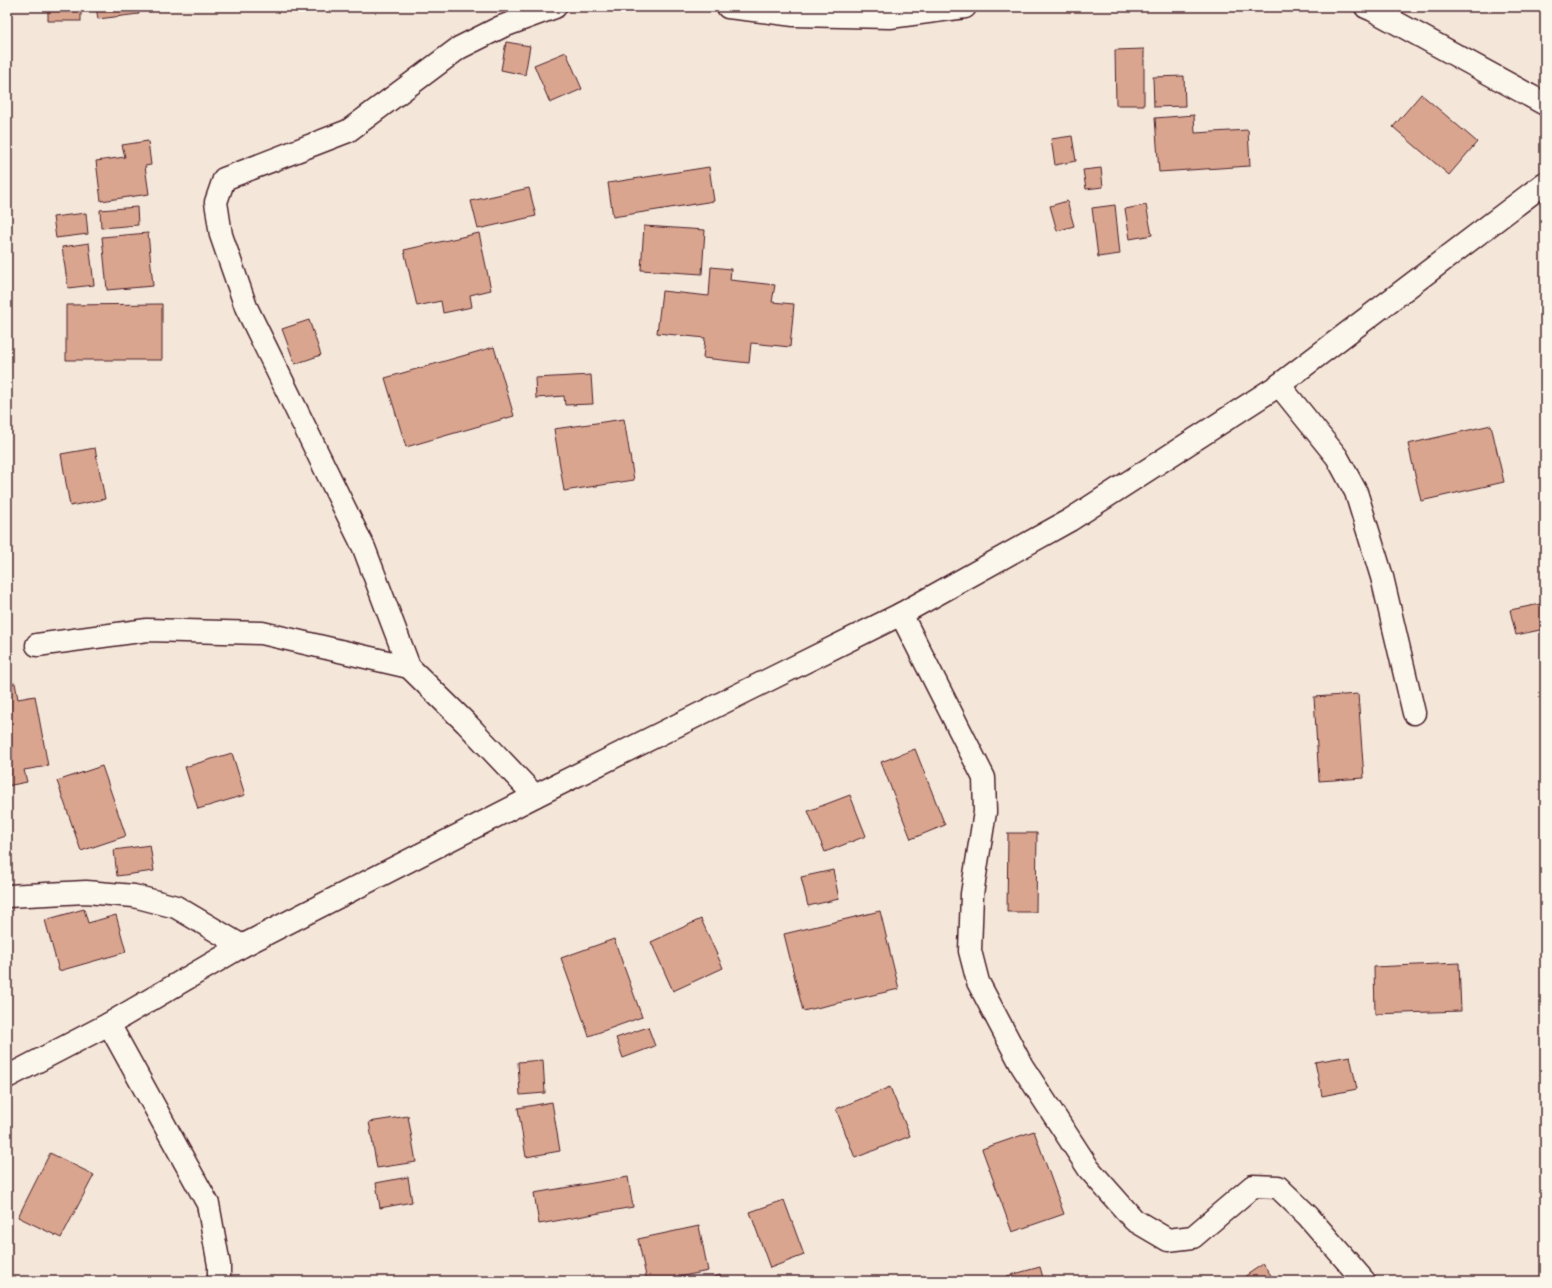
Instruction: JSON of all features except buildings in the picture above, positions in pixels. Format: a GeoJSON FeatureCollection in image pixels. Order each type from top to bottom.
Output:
{"type":"FeatureCollection","features":[{"type":"Feature","properties":{"kind":"street"},"geometry":{"type":"LineString","coordinates":[[535,796],[466,723],[409,667],[364,548],[246,307],[221,235],[216,202],[224,179],[348,131],[459,48],[501,27],[555,7]]}},
{"type":"Feature","properties":{"kind":"street"},"geometry":{"type":"LineString","coordinates":[[728,7],[797,11],[886,12],[965,7]]}},
{"type":"Feature","properties":{"kind":"street"},"geometry":{"type":"LineString","coordinates":[[1366,7],[1545,104]]}},
{"type":"Feature","properties":{"kind":"street"},"geometry":{"type":"LineString","coordinates":[[7,1076],[109,1024],[242,946],[535,796],[901,614],[1070,520],[1279,385],[1545,183]]}},
{"type":"Feature","properties":{"kind":"street"},"geometry":{"type":"LineString","coordinates":[[1279,385],[1337,457],[1356,492],[1382,577],[1414,713]]}},
{"type":"Feature","properties":{"kind":"street"},"geometry":{"type":"LineString","coordinates":[[901,614],[984,778],[985,812],[972,894],[970,951],[978,982],[1022,1066],[1089,1169],[1134,1220],[1168,1240],[1193,1237],[1254,1186],[1278,1187],[1308,1216],[1364,1281]]}},
{"type":"Feature","properties":{"kind":"street"},"geometry":{"type":"LineString","coordinates":[[37,645],[147,630],[262,634],[409,667]]}},
{"type":"Feature","properties":{"kind":"street"},"geometry":{"type":"LineString","coordinates":[[7,896],[86,892],[134,896],[176,907],[242,946]]}},
{"type":"Feature","properties":{"kind":"street"},"geometry":{"type":"LineString","coordinates":[[109,1024],[208,1204],[219,1265],[219,1281]]}}]}
